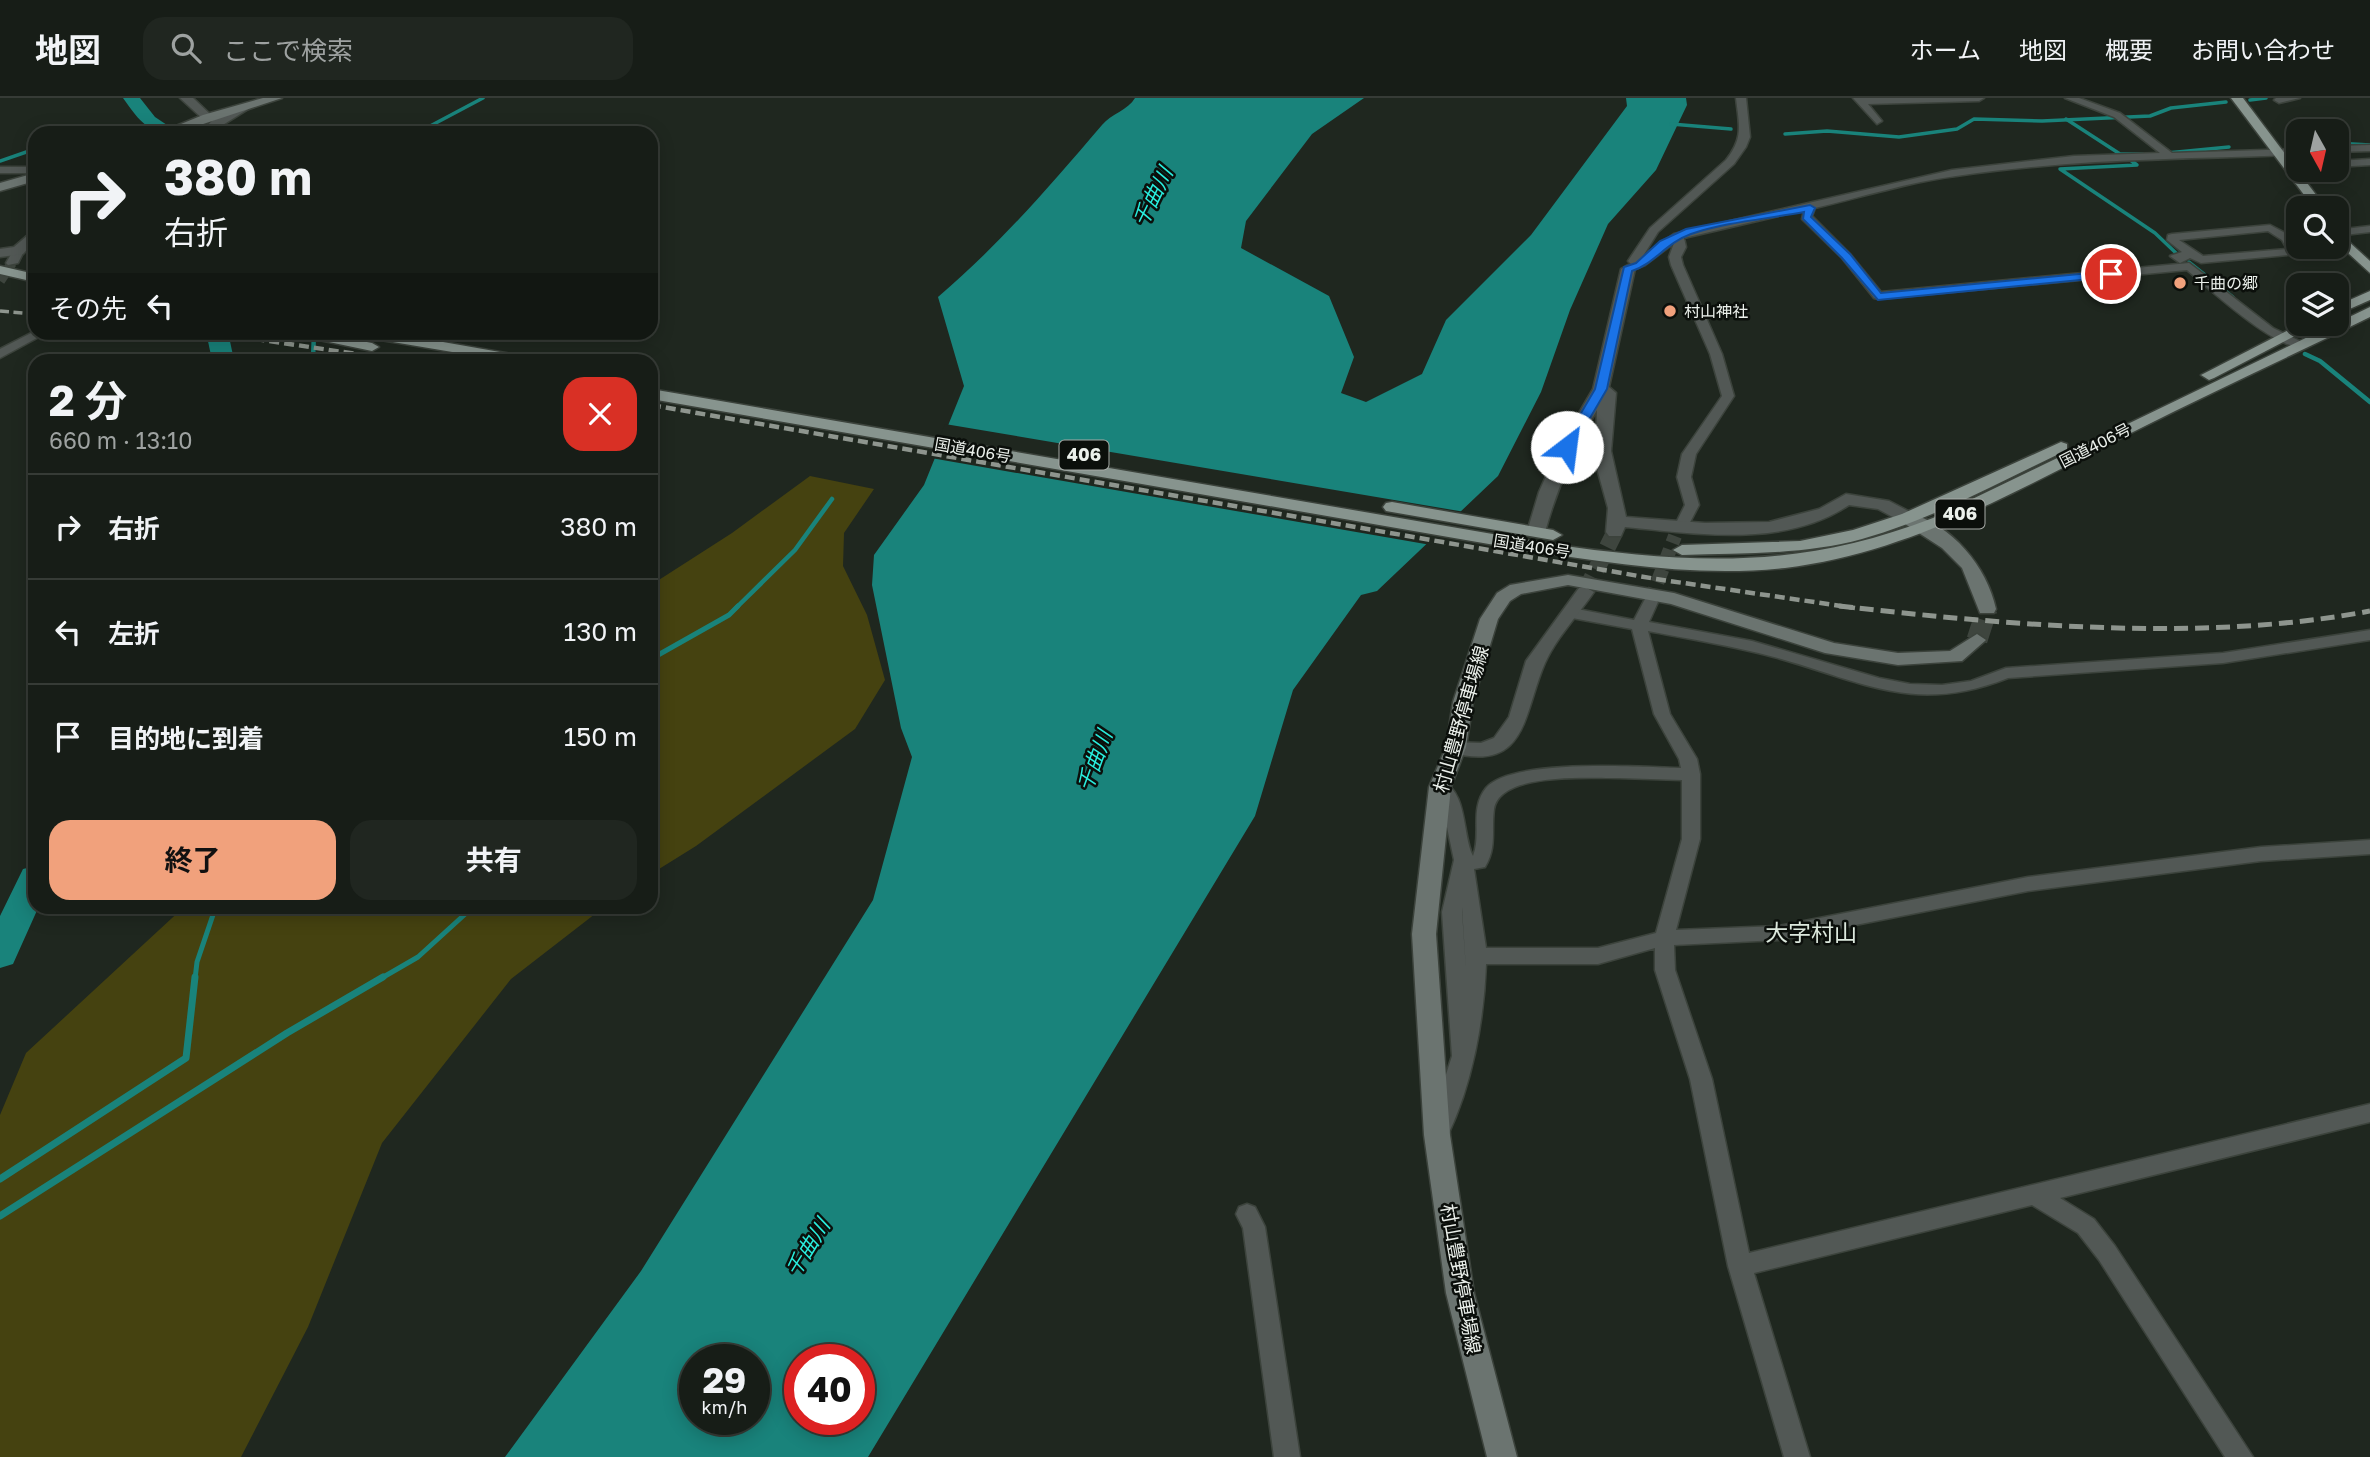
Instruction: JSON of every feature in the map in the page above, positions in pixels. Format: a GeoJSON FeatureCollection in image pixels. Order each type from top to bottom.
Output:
{"type":"FeatureCollection","features":[{"type":"Feature","properties":{"kind":"highway"},"geometry":{"type":"LineString","coordinates":[[2237,98],[2311,196]]}},
{"type":"Feature","properties":{"kind":"highway"},"geometry":{"type":"LineString","coordinates":[[2349,247],[2370,269]]}},
{"type":"Feature","properties":{"kind":"highway"},"geometry":{"type":"LineString","coordinates":[[10,261],[28,273]]}},
{"type":"Feature","properties":{"kind":"highway"},"geometry":{"type":"LineString","coordinates":[[0,281],[28,287]]}},
{"type":"Feature","properties":{"kind":"highway"},"geometry":{"type":"LineString","coordinates":[[2349,306],[2370,295]]}},
{"type":"Feature","properties":{"kind":"highway","name":"国道406号"},"geometry":{"type":"LineString","coordinates":[[658,383],[1514,536],[1631,560],[1746,565],[1823,557],[1947,522],[2126,429],[2365,316]]}},
{"type":"Feature","properties":{"kind":"highway","name":"国道406号"},"geometry":{"type":"LineString","coordinates":[[658,395],[1514,536],[1536,532],[1629,547],[1681,551],[1742,550],[1829,541],[1908,518],[2287,336]]}},
{"type":"Feature","properties":{"kind":"highway"},"geometry":{"type":"LineString","coordinates":[[335,340],[418,354]]}},
{"type":"Feature","properties":{"kind":"highway"},"geometry":{"type":"LineString","coordinates":[[404,340],[487,354]]}},
{"type":"Feature","properties":{"kind":"main road"},"geometry":{"type":"LineString","coordinates":[[184,126],[276,98]]}},
{"type":"Feature","properties":{"kind":"main road"},"geometry":{"type":"LineString","coordinates":[[0,187],[28,179]]}},
{"type":"Feature","properties":{"kind":"main road"},"geometry":{"type":"LineString","coordinates":[[1908,518],[1953,545],[1971,564],[1985,591],[1987,609]]}},
{"type":"Feature","properties":{"kind":"main road","name":"村山豊野停車場線"},"geometry":{"type":"LineString","coordinates":[[1502,1457],[1488,1413],[1460,1293],[1437,1135],[1426,1002],[1424,934],[1440,787],[1456,747],[1463,702],[1489,619],[1503,597],[1516,589],[1568,580],[1620,587],[1674,599],[1832,649],[1898,659],[1955,657],[1976,639]]}},
{"type":"Feature","properties":{"kind":"street"},"geometry":{"type":"LineString","coordinates":[[186,98],[202,119]]}},
{"type":"Feature","properties":{"kind":"street"},"geometry":{"type":"LineString","coordinates":[[1536,532],[1547,492],[1562,458],[1601,389],[1628,269],[1654,230],[1730,162],[1741,147],[1745,137],[1741,98]]}},
{"type":"Feature","properties":{"kind":"street"},"geometry":{"type":"LineString","coordinates":[[1858,99],[1979,98]]}},
{"type":"Feature","properties":{"kind":"street"},"geometry":{"type":"LineString","coordinates":[[2070,98],[2119,117],[2170,156]]}},
{"type":"Feature","properties":{"kind":"street"},"geometry":{"type":"LineString","coordinates":[[2283,99],[2295,98]]}},
{"type":"Feature","properties":{"kind":"street"},"geometry":{"type":"LineString","coordinates":[[1858,99],[1877,121]]}},
{"type":"Feature","properties":{"kind":"street"},"geometry":{"type":"LineString","coordinates":[[212,126],[249,105]]}},
{"type":"Feature","properties":{"kind":"street"},"geometry":{"type":"LineString","coordinates":[[2349,148],[2370,148]]}},
{"type":"Feature","properties":{"kind":"street"},"geometry":{"type":"LineString","coordinates":[[2353,148],[2370,160]]}},
{"type":"Feature","properties":{"kind":"street"},"geometry":{"type":"LineString","coordinates":[[1628,269],[1639,265],[1664,243],[1690,231],[1810,208],[1952,173],[2074,159],[2286,152]]}},
{"type":"Feature","properties":{"kind":"street"},"geometry":{"type":"LineString","coordinates":[[2349,162],[2370,160]]}},
{"type":"Feature","properties":{"kind":"street"},"geometry":{"type":"LineString","coordinates":[[0,170],[28,170]]}},
{"type":"Feature","properties":{"kind":"street"},"geometry":{"type":"LineString","coordinates":[[1810,208],[1806,217],[1846,256],[1878,296],[2190,260],[2294,253],[2287,238],[2270,228],[2172,237],[2172,240],[2190,260],[2269,331],[2302,345]]}},
{"type":"Feature","properties":{"kind":"street"},"geometry":{"type":"LineString","coordinates":[[2349,232],[2370,229]]}},
{"type":"Feature","properties":{"kind":"street"},"geometry":{"type":"LineString","coordinates":[[1678,236],[1680,247],[1675,257],[1677,265],[1716,354],[1728,396],[1689,454],[1684,477],[1692,505],[1678,531]]}},
{"type":"Feature","properties":{"kind":"street"},"geometry":{"type":"LineString","coordinates":[[0,253],[10,261],[28,241]]}},
{"type":"Feature","properties":{"kind":"street"},"geometry":{"type":"LineString","coordinates":[[0,354],[28,339]]}},
{"type":"Feature","properties":{"kind":"street"},"geometry":{"type":"LineString","coordinates":[[1601,389],[1608,393],[1604,407],[1604,466],[1617,503],[1617,527],[1678,531],[1765,527],[1826,513],[1846,499],[1883,505],[1908,518]]}},
{"type":"Feature","properties":{"kind":"street"},"geometry":{"type":"LineString","coordinates":[[1456,747],[1483,750],[1501,743],[1519,718],[1536,661],[1585,592]]}},
{"type":"Feature","properties":{"kind":"street"},"geometry":{"type":"LineString","coordinates":[[1650,602],[1639,626],[1662,714],[1688,759],[1691,774],[1691,839],[1664,938],[1665,970],[1701,1079],[1740,1266],[1797,1457]]}},
{"type":"Feature","properties":{"kind":"street"},"geometry":{"type":"LineString","coordinates":[[1572,613],[1751,646],[1851,677],[1905,689],[1947,691],[1982,685],[2006,673],[2222,659],[2370,635]]}},
{"type":"Feature","properties":{"kind":"street"},"geometry":{"type":"LineString","coordinates":[[1461,863],[1479,862],[1483,857],[1486,848],[1483,817],[1493,790],[1506,782],[1578,772],[1691,774]]}},
{"type":"Feature","properties":{"kind":"street"},"geometry":{"type":"LineString","coordinates":[[1437,1135],[1449,1106],[1461,1054],[1471,1006],[1476,956],[1473,916],[1449,797],[1440,787]]}},
{"type":"Feature","properties":{"kind":"street"},"geometry":{"type":"LineString","coordinates":[[1476,956],[1598,956],[1664,938],[1779,933],[2028,884],[2261,854],[2370,847]]}},
{"type":"Feature","properties":{"kind":"street"},"geometry":{"type":"LineString","coordinates":[[1461,863],[1452,912],[1461,1054]]}},
{"type":"Feature","properties":{"kind":"street"},"geometry":{"type":"LineString","coordinates":[[1740,1266],[2370,1113]]}},
{"type":"Feature","properties":{"kind":"street"},"geometry":{"type":"LineString","coordinates":[[2034,1194],[2086,1226],[2240,1457]]}},
{"type":"Feature","properties":{"kind":"street"},"geometry":{"type":"LineString","coordinates":[[1247,1214],[1254,1227],[1287,1457]]}},
{"type":"Feature","properties":{"kind":"street"},"geometry":{"type":"LineString","coordinates":[[1487,1457],[1488,1413]]}},
{"type":"Feature","properties":{"kind":"shaded area"},"geometry":{"type":"Polygon","coordinates":[[[810,476],[874,489],[844,533],[843,566],[867,615],[885,680],[855,729],[696,846],[658,870],[658,581],[732,533],[810,476]]]}},
{"type":"Feature","properties":{"kind":"shaded area"},"geometry":{"type":"Polygon","coordinates":[[[176,914],[595,914],[511,979],[382,1143],[308,1327],[241,1457],[0,1457],[0,1115],[26,1053],[176,914]]]}},
{"type":"Feature","properties":{"kind":"water","name":"千曲川"},"geometry":{"type":"Polygon","coordinates":[[[1135,98],[1364,98],[1312,134],[1246,221],[1241,248],[1329,296],[1354,357],[1341,393],[1366,402],[1422,374],[1446,320],[1531,235],[1627,106],[1626,98],[1686,98],[1687,105],[1656,170],[1608,224],[1570,310],[1541,392],[1498,476],[1377,591],[1361,595],[1293,690],[1255,816],[868,1457],[505,1457],[641,1271],[873,900],[912,757],[901,728],[872,585],[874,555],[924,485],[964,386],[938,297],[1003,235],[1106,121],[1135,98]]]}},
{"type":"Feature","properties":{"kind":"pier"},"geometry":{"type":"Polygon","coordinates":[[[945,424],[1465,512],[1431,545],[931,458],[945,424]]]}},
{"type":"Feature","properties":{"kind":"waterway"},"geometry":{"type":"LineString","coordinates":[[131,98],[149,121],[158,126]]}},
{"type":"Feature","properties":{"kind":"waterway"},"geometry":{"type":"LineString","coordinates":[[430,126],[483,98]]}},
{"type":"Feature","properties":{"kind":"waterway"},"geometry":{"type":"LineString","coordinates":[[2250,100],[2266,98]]}},
{"type":"Feature","properties":{"kind":"waterway"},"geometry":{"type":"LineString","coordinates":[[2067,120],[2150,116],[2171,108],[2226,102]]}},
{"type":"Feature","properties":{"kind":"waterway"},"geometry":{"type":"LineString","coordinates":[[1785,134],[1827,131],[1899,137],[1957,129],[1974,119],[2067,120]]}},
{"type":"Feature","properties":{"kind":"waterway"},"geometry":{"type":"LineString","coordinates":[[2067,120],[2120,154],[2143,154]]}},
{"type":"Feature","properties":{"kind":"waterway"},"geometry":{"type":"LineString","coordinates":[[1671,124],[1731,129]]}},
{"type":"Feature","properties":{"kind":"waterway"},"geometry":{"type":"LineString","coordinates":[[2349,144],[2370,145]]}},
{"type":"Feature","properties":{"kind":"waterway"},"geometry":{"type":"LineString","coordinates":[[2167,153],[2229,147]]}},
{"type":"Feature","properties":{"kind":"waterway"},"geometry":{"type":"LineString","coordinates":[[0,161],[28,151]]}},
{"type":"Feature","properties":{"kind":"waterway"},"geometry":{"type":"LineString","coordinates":[[2129,159],[2137,165],[2060,169],[2155,233],[2176,253]]}},
{"type":"Feature","properties":{"kind":"waterway"},"geometry":{"type":"LineString","coordinates":[[2189,262],[2233,297]]}},
{"type":"Feature","properties":{"kind":"waterway"},"geometry":{"type":"LineString","coordinates":[[219,340],[222,354]]}},
{"type":"Feature","properties":{"kind":"waterway"},"geometry":{"type":"LineString","coordinates":[[313,354],[314,340]]}},
{"type":"Feature","properties":{"kind":"waterway"},"geometry":{"type":"LineString","coordinates":[[2305,354],[2320,361],[2370,402]]}},
{"type":"Feature","properties":{"kind":"waterway"},"geometry":{"type":"LineString","coordinates":[[736,608],[795,550],[832,499]]}},
{"type":"Feature","properties":{"kind":"waterway"},"geometry":{"type":"LineString","coordinates":[[658,655],[729,615],[736,608]]}},
{"type":"Feature","properties":{"kind":"waterway"},"geometry":{"type":"LineString","coordinates":[[0,954],[28,893]]}},
{"type":"Feature","properties":{"kind":"waterway"},"geometry":{"type":"LineString","coordinates":[[195,979],[197,962],[213,914]]}},
{"type":"Feature","properties":{"kind":"waterway"},"geometry":{"type":"LineString","coordinates":[[380,979],[418,957],[465,914]]}},
{"type":"Feature","properties":{"kind":"waterway"},"geometry":{"type":"LineString","coordinates":[[0,1179],[186,1058],[195,977]]}},
{"type":"Feature","properties":{"kind":"waterway"},"geometry":{"type":"LineString","coordinates":[[0,1216],[287,1033],[383,977]]}},
{"type":"Feature","properties":{"kind":"tunnel"},"geometry":{"type":"LineString","coordinates":[[0,281],[12,263]]}},
{"type":"Feature","properties":{"kind":"tunnel"},"geometry":{"type":"LineString","coordinates":[[1585,592],[1615,532]]}},
{"type":"Feature","properties":{"kind":"tunnel"},"geometry":{"type":"LineString","coordinates":[[1650,602],[1675,536]]}},
{"type":"Feature","properties":{"kind":"tunnel"},"geometry":{"type":"LineString","coordinates":[[1977,640],[1987,609]]}},
{"type":"Feature","properties":{"kind":"railway"},"geometry":{"type":"LineString","coordinates":[[0,311],[28,313]]}},
{"type":"Feature","properties":{"kind":"railway"},"geometry":{"type":"LineString","coordinates":[[263,340],[356,354]]}},
{"type":"Feature","properties":{"kind":"railway"},"geometry":{"type":"LineString","coordinates":[[658,406],[1656,579],[1846,607]]}},
{"type":"Feature","properties":{"kind":"railway"},"geometry":{"type":"LineString","coordinates":[[1839,606],[1846,607]]}},
{"type":"Feature","properties":{"kind":"railway"},"geometry":{"type":"LineString","coordinates":[[1846,607],[2105,628],[2240,626],[2306,621],[2370,611]]}},
{"type":"Feature","properties":{"kind":"railway"},"geometry":{"type":"LineString","coordinates":[[1846,607],[1855,608]]}},
{"type":"Feature","properties":{"kind":"place","name":"千曲の郷"},"geometry":{"type":"Point","coordinates":[2180,283]}},
{"type":"Feature","properties":{"kind":"place","name":"村山神社"},"geometry":{"type":"Point","coordinates":[1670,311]}},
{"type":"Feature","properties":{"kind":"district","name":"大字村山"},"geometry":{"type":"Point","coordinates":[1811,933]}},
{"type":"Feature","properties":{"kind":"route"},"geometry":{"type":"LineString","coordinates":[[1567,447],[1601,389],[1628,269],[1639,265],[1664,243],[1690,231],[1810,208],[1806,217],[1846,256],[1878,296],[2111,274]]}}]}
